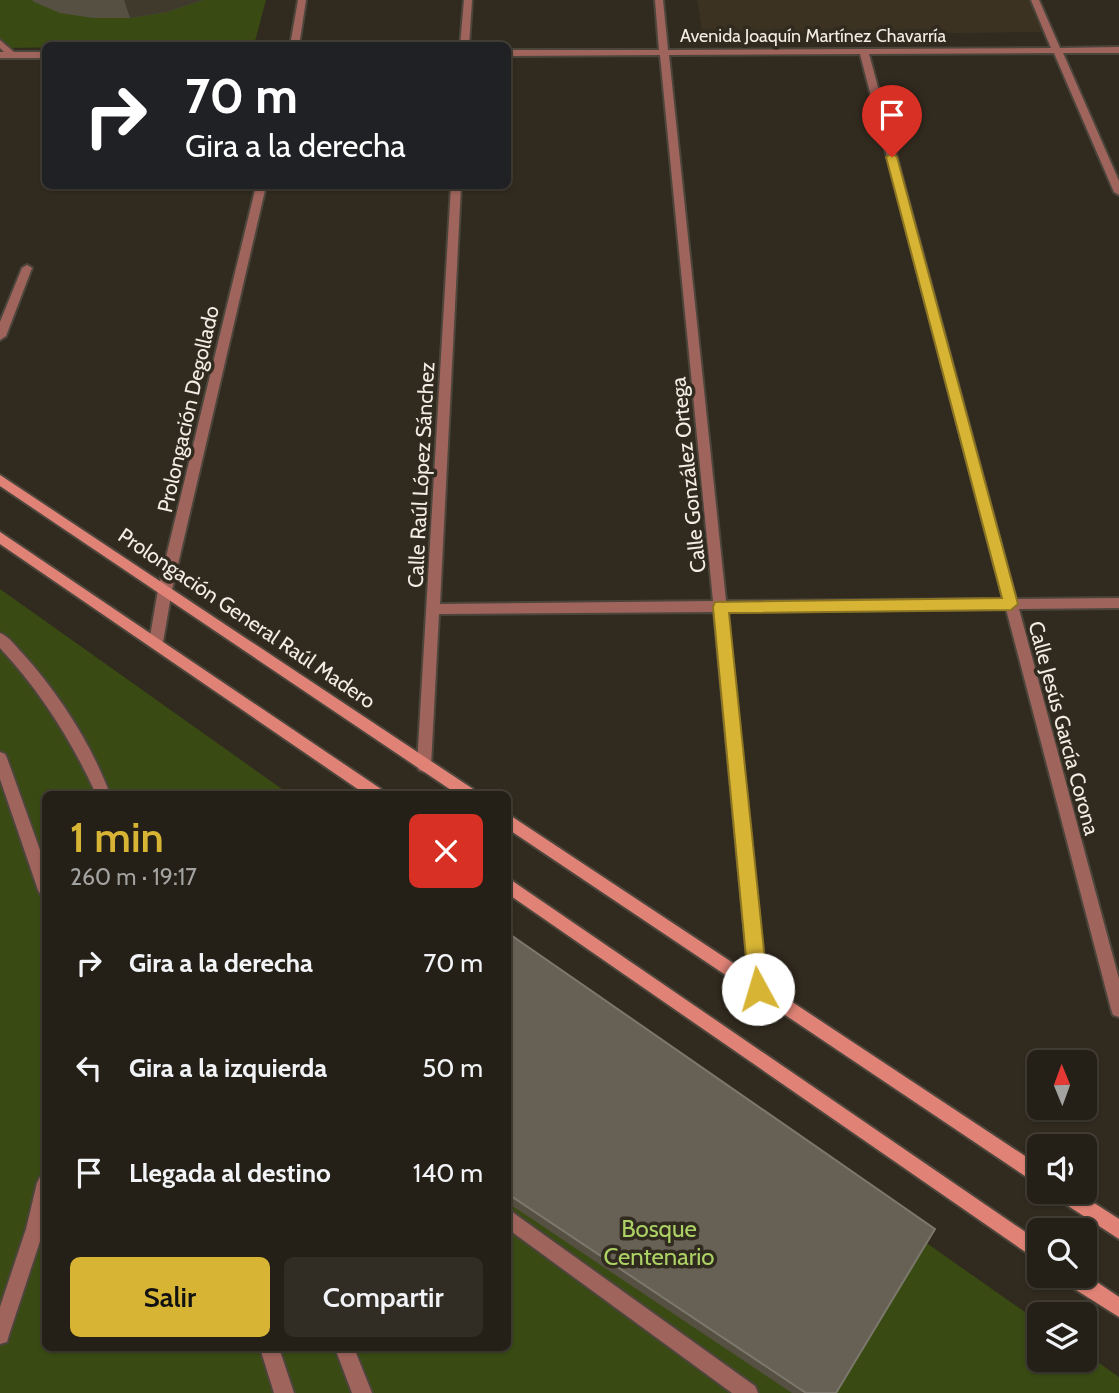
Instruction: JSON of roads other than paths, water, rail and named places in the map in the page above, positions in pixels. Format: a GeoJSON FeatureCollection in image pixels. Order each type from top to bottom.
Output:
{"type":"FeatureCollection","features":[{"type":"Feature","properties":{"kind":"main road","name":"Prolongación General Raúl Madero"},"geometry":{"type":"LineString","coordinates":[[0,481],[463,791]]}},
{"type":"Feature","properties":{"kind":"main road"},"geometry":{"type":"LineString","coordinates":[[0,537],[372,791]]}},
{"type":"Feature","properties":{"kind":"main road"},"geometry":{"type":"LineString","coordinates":[[511,823],[1027,1168]]}},
{"type":"Feature","properties":{"kind":"main road"},"geometry":{"type":"LineString","coordinates":[[511,888],[1027,1244]]}},
{"type":"Feature","properties":{"kind":"main road"},"geometry":{"type":"LineString","coordinates":[[1080,1204],[1119,1230]]}},
{"type":"Feature","properties":{"kind":"main road"},"geometry":{"type":"LineString","coordinates":[[1090,1288],[1119,1308]]}},
{"type":"Feature","properties":{"kind":"street"},"geometry":{"type":"LineString","coordinates":[[295,42],[302,0]]}},
{"type":"Feature","properties":{"kind":"street"},"geometry":{"type":"LineString","coordinates":[[464,42],[468,0]]}},
{"type":"Feature","properties":{"kind":"street","name":"Calle González Ortega"},"geometry":{"type":"LineString","coordinates":[[659,0],[758,989]]}},
{"type":"Feature","properties":{"kind":"street"},"geometry":{"type":"LineString","coordinates":[[1035,0],[1119,192]]}},
{"type":"Feature","properties":{"kind":"street"},"geometry":{"type":"LineString","coordinates":[[0,43],[12,55]]}},
{"type":"Feature","properties":{"kind":"street","name":"Avenida Joaquín Martínez Chavarría"},"geometry":{"type":"LineString","coordinates":[[511,53],[1119,50]]}},
{"type":"Feature","properties":{"kind":"street","name":"Calle Jesús García Corona"},"geometry":{"type":"LineString","coordinates":[[864,51],[1119,1009]]}},
{"type":"Feature","properties":{"kind":"street"},"geometry":{"type":"LineString","coordinates":[[0,55],[42,55]]}},
{"type":"Feature","properties":{"kind":"street","name":"Prolongación Degollado"},"geometry":{"type":"LineString","coordinates":[[156,642],[165,590],[260,189]]}},
{"type":"Feature","properties":{"kind":"street","name":"Calle Raúl López Sánchez"},"geometry":{"type":"LineString","coordinates":[[424,766],[456,189]]}},
{"type":"Feature","properties":{"kind":"street"},"geometry":{"type":"LineString","coordinates":[[0,336],[27,268]]}},
{"type":"Feature","properties":{"kind":"street"},"geometry":{"type":"LineString","coordinates":[[433,609],[1119,603]]}},
{"type":"Feature","properties":{"kind":"street"},"geometry":{"type":"LineString","coordinates":[[0,639],[34,673],[77,737],[102,791]]}},
{"type":"Feature","properties":{"kind":"street"},"geometry":{"type":"LineString","coordinates":[[0,758],[42,879]]}},
{"type":"Feature","properties":{"kind":"street"},"geometry":{"type":"LineString","coordinates":[[0,1335],[42,1200]]}},
{"type":"Feature","properties":{"kind":"street"},"geometry":{"type":"LineString","coordinates":[[511,1220],[748,1393]]}},
{"type":"Feature","properties":{"kind":"street"},"geometry":{"type":"LineString","coordinates":[[271,1351],[284,1393]]}},
{"type":"Feature","properties":{"kind":"street"},"geometry":{"type":"LineString","coordinates":[[346,1351],[362,1393]]}},
{"type":"Feature","properties":{"kind":"park label","name":"Bosque Centenario"},"geometry":{"type":"Point","coordinates":[659,1242]}}]}
